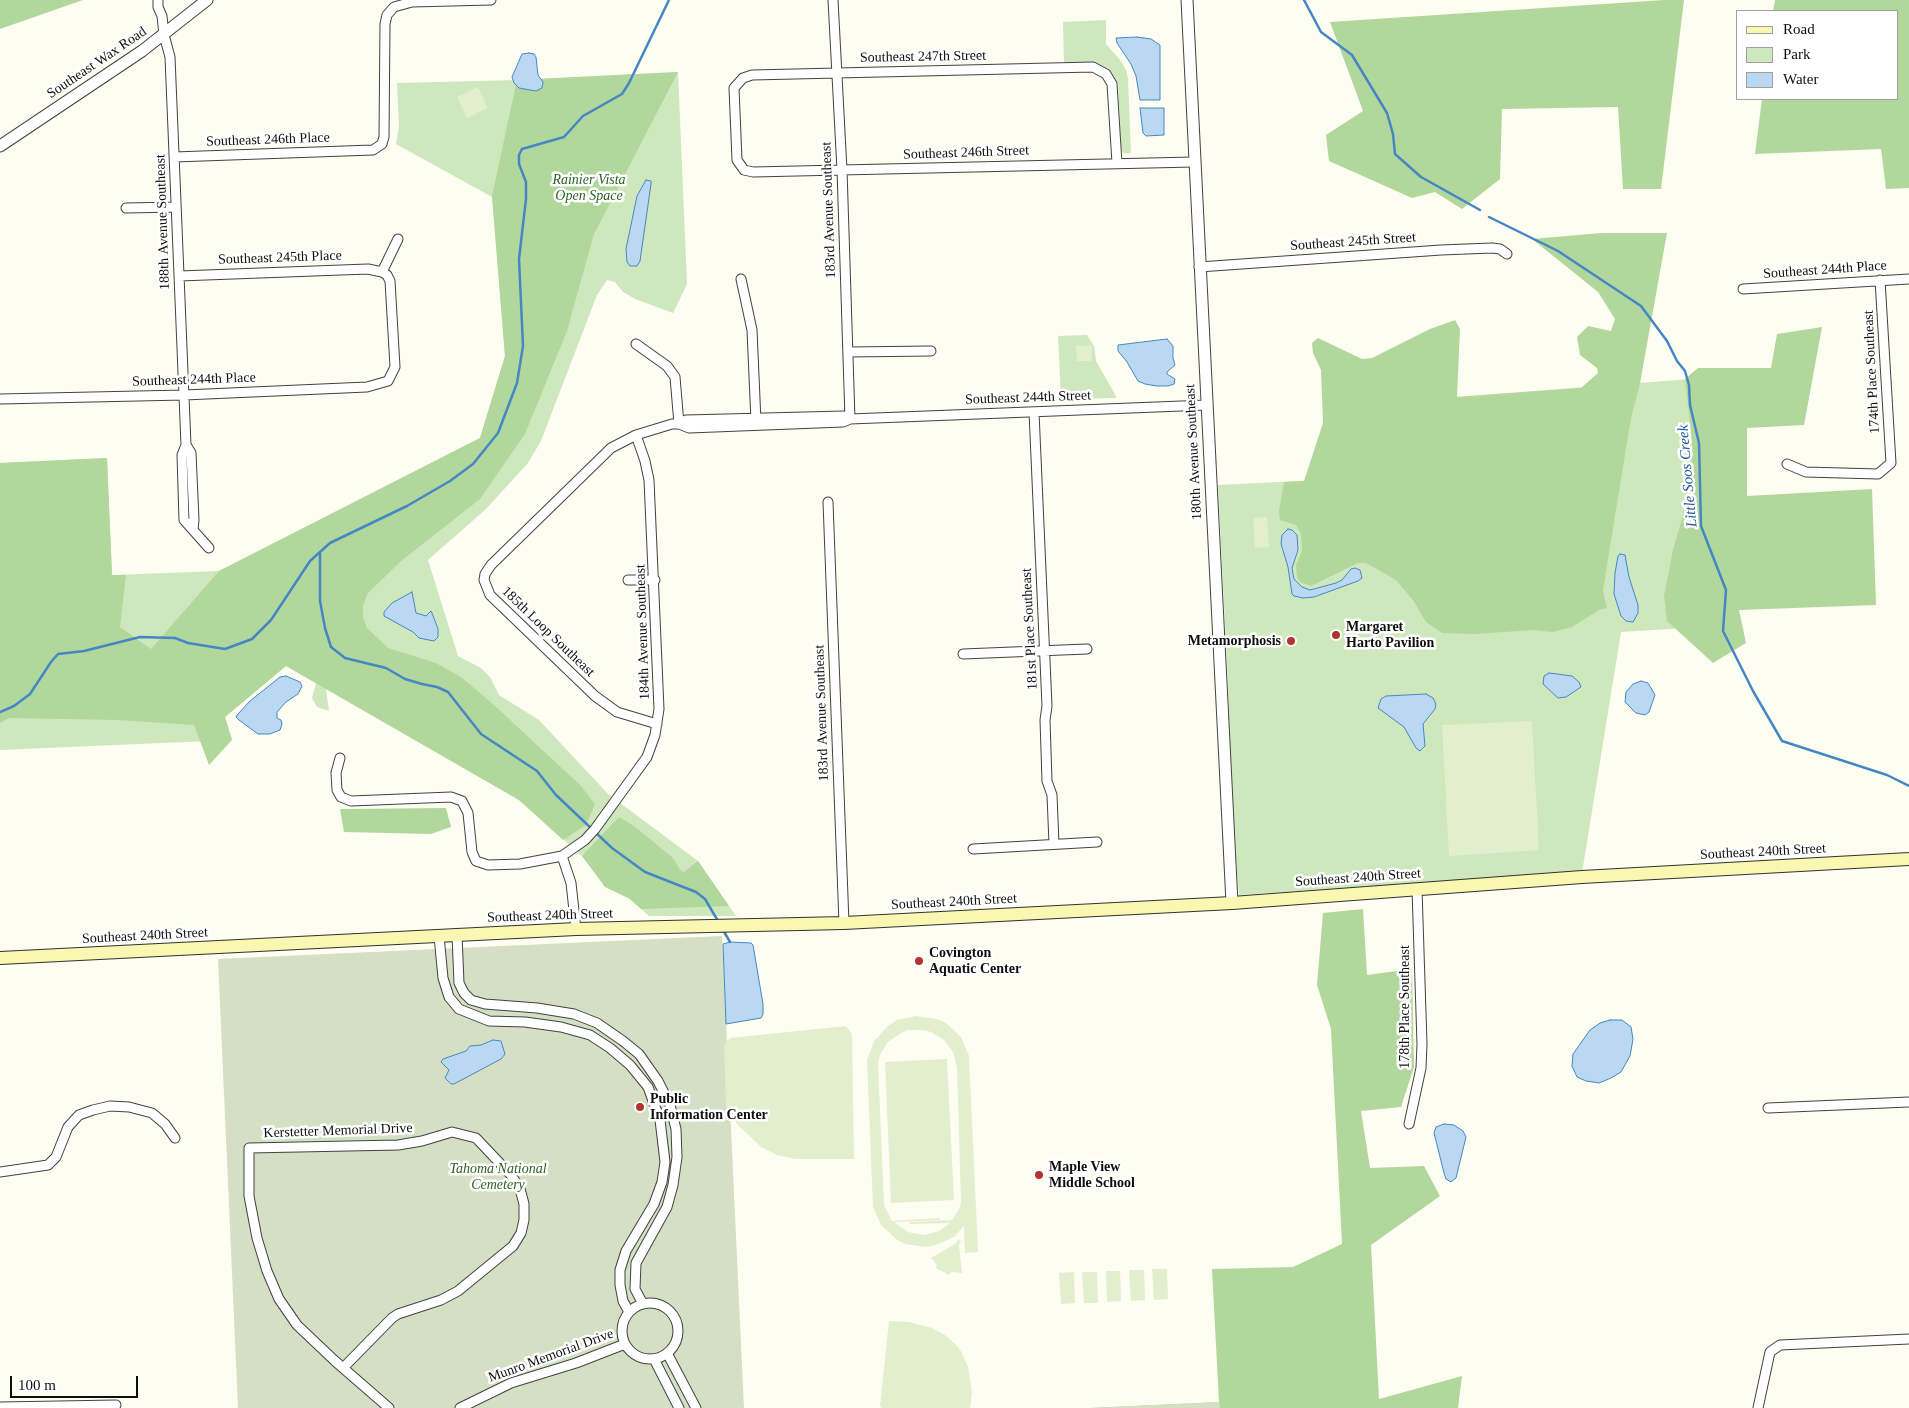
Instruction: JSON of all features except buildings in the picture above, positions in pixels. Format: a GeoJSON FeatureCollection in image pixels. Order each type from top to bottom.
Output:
{"type":"FeatureCollection","features":[{"type":"Feature","properties":{"kind":"main road","name":"Southeast 240th Street"},"geometry":{"type":"LineString","coordinates":[[0,958],[576,929],[844,923],[1232,903],[1582,877],[1909,859]]}},
{"type":"Feature","properties":{"kind":"street","name":"188th Avenue Southeast"},"geometry":{"type":"LineString","coordinates":[[158,0],[170,57],[186,445],[191,454],[194,520],[192,530],[209,548]]}},
{"type":"Feature","properties":{"kind":"street","name":"Southeast Wax Road"},"geometry":{"type":"LineString","coordinates":[[0,146],[164,35],[207,0]]}},
{"type":"Feature","properties":{"kind":"street","name":"Southeast 246th Place"},"geometry":{"type":"LineString","coordinates":[[174,157],[373,150],[382,144],[384,137],[386,15],[394,7],[412,2],[491,0]]}},
{"type":"Feature","properties":{"kind":"street","name":"183rd Avenue Southeast"},"geometry":{"type":"LineString","coordinates":[[833,0],[842,170],[850,419]]}},
{"type":"Feature","properties":{"kind":"street","name":"180th Avenue Southeast"},"geometry":{"type":"LineString","coordinates":[[1187,0],[1232,903]]}},
{"type":"Feature","properties":{"kind":"street","name":"Southeast 247th Street"},"geometry":{"type":"LineString","coordinates":[[741,166],[737,160],[734,88],[739,81],[752,76],[1093,67],[1100,69],[1106,74],[1112,84],[1117,163]]}},
{"type":"Feature","properties":{"kind":"street","name":"Southeast 246th Street"},"geometry":{"type":"LineString","coordinates":[[741,166],[744,170],[753,172],[1194,162]]}},
{"type":"Feature","properties":{"kind":"street"},"geometry":{"type":"LineString","coordinates":[[126,208],[176,207]]}},
{"type":"Feature","properties":{"kind":"street"},"geometry":{"type":"LineString","coordinates":[[382,272],[398,240]]}},
{"type":"Feature","properties":{"kind":"street","name":"Southeast 245th Street"},"geometry":{"type":"LineString","coordinates":[[1199,267],[1466,249],[1492,248],[1500,249],[1507,254]]}},
{"type":"Feature","properties":{"kind":"street","name":"Southeast 245th Place"},"geometry":{"type":"LineString","coordinates":[[179,276],[368,269],[382,272]]}},
{"type":"Feature","properties":{"kind":"street","name":"Southeast 244th Place"},"geometry":{"type":"LineString","coordinates":[[0,399],[184,395],[367,387],[388,381],[395,367],[390,281],[387,275],[382,272]]}},
{"type":"Feature","properties":{"kind":"street","name":"Southeast 244th Place"},"geometry":{"type":"LineString","coordinates":[[1743,289],[1909,278]]}},
{"type":"Feature","properties":{"kind":"street"},"geometry":{"type":"LineString","coordinates":[[741,279],[752,330],[756,422]]}},
{"type":"Feature","properties":{"kind":"street","name":"174th Place Southeast"},"geometry":{"type":"LineString","coordinates":[[1787,464],[1806,472],[1878,474],[1891,463],[1880,280]]}},
{"type":"Feature","properties":{"kind":"street"},"geometry":{"type":"LineString","coordinates":[[636,344],[667,366],[675,377],[679,424]]}},
{"type":"Feature","properties":{"kind":"street"},"geometry":{"type":"LineString","coordinates":[[848,352],[931,351]]}},
{"type":"Feature","properties":{"kind":"street","name":"Southeast 244th Street"},"geometry":{"type":"LineString","coordinates":[[636,435],[672,424],[679,424],[689,428],[756,422],[843,422],[850,419],[1207,405]]}},
{"type":"Feature","properties":{"kind":"street","name":"181st Place Southeast"},"geometry":{"type":"LineString","coordinates":[[1034,412],[1048,706],[1045,720],[1047,780],[1052,795],[1054,844]]}},
{"type":"Feature","properties":{"kind":"street","name":"184th Avenue Southeast"},"geometry":{"type":"LineString","coordinates":[[562,856],[585,840],[595,829],[640,769],[651,746],[657,724],[660,696],[649,480],[636,435]]}},
{"type":"Feature","properties":{"kind":"street","name":"185th Loop Southeast"},"geometry":{"type":"LineString","coordinates":[[636,435],[611,448],[491,565],[485,574],[484,580],[490,595],[595,696],[617,712],[657,724]]}},
{"type":"Feature","properties":{"kind":"street","name":"183rd Avenue Southeast"},"geometry":{"type":"LineString","coordinates":[[828,502],[844,923]]}},
{"type":"Feature","properties":{"kind":"street"},"geometry":{"type":"LineString","coordinates":[[628,580],[654,580]]}},
{"type":"Feature","properties":{"kind":"street"},"geometry":{"type":"LineString","coordinates":[[963,654],[1087,649]]}},
{"type":"Feature","properties":{"kind":"street"},"geometry":{"type":"LineString","coordinates":[[340,758],[336,773],[337,790],[341,797],[351,800],[451,797],[462,801],[466,805],[468,813],[472,852],[476,860],[488,865],[520,864],[562,856],[571,884],[576,929]]}},
{"type":"Feature","properties":{"kind":"street"},"geometry":{"type":"LineString","coordinates":[[973,849],[1097,842]]}},
{"type":"Feature","properties":{"kind":"street","name":"178th Place Southeast"},"geometry":{"type":"LineString","coordinates":[[1409,1124],[1421,1068],[1422,1044],[1417,888]]}},
{"type":"Feature","properties":{"kind":"street"},"geometry":{"type":"LineString","coordinates":[[457,935],[459,983],[464,993],[471,1000],[485,1004],[574,1014],[597,1024],[623,1041],[639,1054],[658,1081],[670,1105],[676,1129],[678,1157],[667,1207],[636,1263],[635,1289],[643,1304]]}},
{"type":"Feature","properties":{"kind":"street"},"geometry":{"type":"LineString","coordinates":[[439,936],[442,967],[449,998],[459,1009],[489,1021],[525,1022],[561,1027],[590,1036],[610,1048],[630,1065],[648,1087],[660,1120],[664,1162],[662,1182],[654,1204],[626,1251],[620,1270],[623,1301],[629,1312]]}},
{"type":"Feature","properties":{"kind":"street"},"geometry":{"type":"LineString","coordinates":[[442,967],[458,967]]}},
{"type":"Feature","properties":{"kind":"street"},"geometry":{"type":"LineString","coordinates":[[525,1008],[525,1022]]}},
{"type":"Feature","properties":{"kind":"street"},"geometry":{"type":"LineString","coordinates":[[1768,1108],[1909,1102]]}},
{"type":"Feature","properties":{"kind":"street"},"geometry":{"type":"LineString","coordinates":[[0,1172],[48,1165],[56,1157],[68,1127],[79,1115],[110,1106],[129,1107],[152,1113],[165,1124],[175,1138]]}},
{"type":"Feature","properties":{"kind":"street","name":"Kerstetter Memorial Drive"},"geometry":{"type":"LineString","coordinates":[[452,1132],[476,1138],[511,1175],[520,1190],[524,1204],[524,1220],[521,1233],[513,1246],[458,1291],[441,1300],[398,1314],[392,1318],[343,1368],[298,1325],[280,1299],[267,1271],[257,1238],[249,1196],[249,1148],[398,1145],[422,1141],[443,1133],[452,1132]]}},
{"type":"Feature","properties":{"kind":"street"},"geometry":{"type":"LineString","coordinates":[[651,1303],[665,1308],[675,1319],[678,1334],[672,1348],[667,1353],[654,1359],[639,1357],[624,1344],[622,1327],[629,1312],[643,1304],[651,1303]]}},
{"type":"Feature","properties":{"kind":"street"},"geometry":{"type":"LineString","coordinates":[[1758,1408],[1770,1352],[1780,1345],[1909,1339]]}},
{"type":"Feature","properties":{"kind":"street","name":"Munro Memorial Drive"},"geometry":{"type":"LineString","coordinates":[[460,1408],[511,1383],[576,1364],[624,1344]]}},
{"type":"Feature","properties":{"kind":"street"},"geometry":{"type":"LineString","coordinates":[[667,1353],[696,1408]]}},
{"type":"Feature","properties":{"kind":"street"},"geometry":{"type":"LineString","coordinates":[[654,1359],[679,1408]]}},
{"type":"Feature","properties":{"kind":"street"},"geometry":{"type":"LineString","coordinates":[[343,1368],[389,1408]]}},
{"type":"Feature","properties":{"kind":"street"},"geometry":{"type":"LineString","coordinates":[[0,1407],[116,1405]]}},
{"type":"Feature","properties":{"kind":"green space"},"geometry":{"type":"Polygon","coordinates":[[[0,0],[83,0],[0,29],[0,0]]]}},
{"type":"Feature","properties":{"kind":"green space"},"geometry":{"type":"Polygon","coordinates":[[[1684,0],[1661,189],[1623,189],[1618,107],[1502,109],[1500,179],[1462,209],[1435,192],[1412,198],[1329,161],[1326,135],[1363,111],[1330,22],[1684,0]]]}},
{"type":"Feature","properties":{"kind":"green space"},"geometry":{"type":"Polygon","coordinates":[[[1775,0],[1909,0],[1909,188],[1886,189],[1881,149],[1755,154],[1762,100],[1899,100],[1899,10],[1773,10],[1775,0]]]}},
{"type":"Feature","properties":{"kind":"green space"},"geometry":{"type":"Polygon","coordinates":[[[1106,20],[1106,44],[1121,61],[1128,78],[1131,153],[1123,153],[1121,148],[1118,84],[1109,69],[1093,62],[1064,63],[1063,22],[1106,20]]]}},
{"type":"Feature","properties":{"kind":"green space","name":"Rainier Vista Open Space"},"geometry":{"type":"Polygon","coordinates":[[[678,72],[687,284],[673,313],[635,299],[623,292],[615,282],[607,280],[597,295],[541,441],[528,463],[486,509],[428,560],[458,656],[481,668],[490,677],[499,695],[539,720],[608,794],[698,861],[736,916],[649,916],[519,800],[326,689],[329,711],[317,707],[312,698],[316,683],[286,666],[225,717],[232,740],[0,750],[0,463],[107,458],[112,575],[219,571],[480,438],[505,356],[492,197],[396,144],[399,127],[397,83],[517,80],[678,72]]]}},
{"type":"Feature","properties":{"kind":"green space","name":"Rainier Vista Open Space"},"geometry":{"type":"Polygon","coordinates":[[[678,72],[594,234],[567,331],[525,434],[480,499],[401,561],[368,593],[363,605],[363,617],[367,628],[388,648],[436,663],[461,677],[580,785],[595,804],[586,825],[563,840],[519,800],[286,666],[225,717],[232,740],[209,765],[194,725],[117,720],[9,718],[0,723],[0,463],[107,458],[112,575],[126,575],[120,627],[151,649],[219,571],[480,438],[505,356],[492,196],[517,80],[678,72]]]}},
{"type":"Feature","properties":{"kind":"green space"},"geometry":{"type":"Polygon","coordinates":[[[478,87],[488,108],[467,118],[457,97],[478,87]]]}},
{"type":"Feature","properties":{"kind":"green space"},"geometry":{"type":"Polygon","coordinates":[[[1601,233],[1667,233],[1640,383],[1631,418],[1603,590],[1607,608],[1599,610],[1572,627],[1553,632],[1533,630],[1475,634],[1442,633],[1426,622],[1413,600],[1396,580],[1366,563],[1358,563],[1311,586],[1300,582],[1297,577],[1296,565],[1302,551],[1301,534],[1296,525],[1280,520],[1279,511],[1284,482],[1304,481],[1323,423],[1321,370],[1313,353],[1312,343],[1318,338],[1362,359],[1372,358],[1430,329],[1455,320],[1460,329],[1457,397],[1581,388],[1598,373],[1597,368],[1580,355],[1577,337],[1588,326],[1611,331],[1615,319],[1598,292],[1532,239],[1601,233]]]}},
{"type":"Feature","properties":{"kind":"green space"},"geometry":{"type":"Polygon","coordinates":[[[1822,327],[1804,425],[1747,428],[1747,496],[1872,489],[1876,605],[1739,610],[1746,643],[1713,663],[1667,621],[1664,596],[1673,550],[1691,487],[1692,438],[1685,379],[1698,368],[1771,368],[1777,334],[1822,327]]]}},
{"type":"Feature","properties":{"kind":"green space"},"geometry":{"type":"Polygon","coordinates":[[[1087,335],[1094,346],[1096,361],[1117,398],[1061,399],[1058,336],[1087,335]]]}},
{"type":"Feature","properties":{"kind":"green space"},"geometry":{"type":"Polygon","coordinates":[[[1092,345],[1092,361],[1077,361],[1076,346],[1092,345]]]}},
{"type":"Feature","properties":{"kind":"green space"},"geometry":{"type":"Polygon","coordinates":[[[1691,379],[1703,627],[1621,632],[1582,873],[1239,895],[1229,739],[1218,485],[1340,479],[1336,406],[1691,379]]]}},
{"type":"Feature","properties":{"kind":"green space"},"geometry":{"type":"Polygon","coordinates":[[[1267,517],[1269,547],[1255,548],[1253,518],[1267,517]]]}},
{"type":"Feature","properties":{"kind":"green space"},"geometry":{"type":"Polygon","coordinates":[[[1532,721],[1539,850],[1449,856],[1442,725],[1532,721]]]}},
{"type":"Feature","properties":{"kind":"green space"},"geometry":{"type":"Polygon","coordinates":[[[446,808],[451,827],[431,834],[344,832],[340,809],[446,808]]]}},
{"type":"Feature","properties":{"kind":"green space"},"geometry":{"type":"Polygon","coordinates":[[[619,817],[634,826],[673,858],[681,871],[684,872],[698,861],[729,906],[641,909],[630,899],[605,887],[582,856],[619,817]]]}},
{"type":"Feature","properties":{"kind":"green space"},"geometry":{"type":"Polygon","coordinates":[[[1363,909],[1367,975],[1412,969],[1414,1067],[1401,1107],[1361,1111],[1370,1168],[1424,1166],[1440,1196],[1371,1245],[1379,1399],[1462,1376],[1458,1408],[1090,1408],[1219,1402],[1212,1269],[1293,1267],[1342,1244],[1331,1029],[1317,985],[1323,913],[1363,909]]]}},
{"type":"Feature","properties":{"kind":"green space","name":"Tahoma National Cemetery"},"geometry":{"type":"Polygon","coordinates":[[[722,936],[744,1408],[238,1408],[218,959],[722,936]]]}},
{"type":"Feature","properties":{"kind":"green space"},"geometry":{"type":"Polygon","coordinates":[[[916,1016],[937,1019],[946,1023],[961,1037],[969,1056],[978,1252],[965,1253],[964,1226],[954,1237],[936,1245],[925,1247],[905,1244],[896,1239],[881,1225],[873,1207],[867,1060],[874,1041],[888,1026],[897,1020],[916,1016]],[[908,1030],[888,1042],[878,1062],[884,1205],[892,1221],[940,1218],[940,1220],[894,1222],[908,1232],[924,1235],[939,1231],[950,1223],[910,1224],[910,1222],[952,1220],[961,1202],[957,1067],[953,1052],[944,1040],[931,1032],[908,1030]]]}},
{"type":"Feature","properties":{"kind":"green space"},"geometry":{"type":"Polygon","coordinates":[[[846,1026],[852,1034],[854,1159],[795,1159],[777,1155],[761,1147],[737,1124],[726,1106],[724,1045],[730,1038],[846,1026]]]}},
{"type":"Feature","properties":{"kind":"green space"},"geometry":{"type":"Polygon","coordinates":[[[947,1059],[954,1200],[891,1203],[885,1062],[947,1059]]]}},
{"type":"Feature","properties":{"kind":"green space"},"geometry":{"type":"Polygon","coordinates":[[[958,1239],[961,1241],[959,1245],[962,1273],[951,1272],[949,1275],[936,1268],[937,1265],[931,1258],[955,1244],[958,1239]]]}},
{"type":"Feature","properties":{"kind":"green space"},"geometry":{"type":"Polygon","coordinates":[[[1152,1269],[1167,1269],[1168,1299],[1154,1300],[1152,1269]]]}},
{"type":"Feature","properties":{"kind":"green space"},"geometry":{"type":"Polygon","coordinates":[[[1129,1270],[1144,1270],[1145,1300],[1131,1301],[1129,1270]]]}},
{"type":"Feature","properties":{"kind":"green space"},"geometry":{"type":"Polygon","coordinates":[[[1106,1271],[1120,1271],[1121,1301],[1107,1302],[1106,1271]]]}},
{"type":"Feature","properties":{"kind":"green space"},"geometry":{"type":"Polygon","coordinates":[[[1074,1272],[1075,1303],[1061,1304],[1059,1273],[1074,1272]]]}},
{"type":"Feature","properties":{"kind":"green space"},"geometry":{"type":"Polygon","coordinates":[[[1082,1272],[1097,1272],[1098,1303],[1084,1303],[1082,1272]]]}},
{"type":"Feature","properties":{"kind":"green space"},"geometry":{"type":"Polygon","coordinates":[[[889,1321],[909,1322],[932,1328],[945,1335],[956,1345],[961,1351],[968,1367],[972,1392],[970,1408],[882,1408],[880,1406],[889,1321]]]}},
{"type":"Feature","properties":{"kind":"green space"},"geometry":{"type":"Polygon","coordinates":[[[1219,1402],[1220,1408],[1090,1408],[1219,1402]]]}},
{"type":"Feature","properties":{"kind":"water"},"geometry":{"type":"Polygon","coordinates":[[[1137,37],[1151,39],[1160,45],[1160,100],[1140,100],[1136,76],[1116,38],[1137,37]]]}},
{"type":"Feature","properties":{"kind":"water"},"geometry":{"type":"Polygon","coordinates":[[[522,54],[534,54],[536,57],[538,75],[543,82],[542,88],[536,91],[519,88],[514,83],[512,77],[522,54]]]}},
{"type":"Feature","properties":{"kind":"water"},"geometry":{"type":"Polygon","coordinates":[[[1140,108],[1164,108],[1164,135],[1146,136],[1143,133],[1140,108]]]}},
{"type":"Feature","properties":{"kind":"water"},"geometry":{"type":"Polygon","coordinates":[[[646,180],[651,181],[651,184],[640,261],[637,266],[630,266],[627,262],[626,249],[637,196],[646,180]]]}},
{"type":"Feature","properties":{"kind":"water"},"geometry":{"type":"Polygon","coordinates":[[[1167,339],[1173,346],[1175,365],[1167,374],[1175,379],[1174,384],[1157,386],[1138,381],[1118,351],[1118,345],[1167,339]]]}},
{"type":"Feature","properties":{"kind":"water"},"geometry":{"type":"Polygon","coordinates":[[[1288,529],[1297,535],[1298,550],[1292,568],[1294,579],[1302,587],[1310,590],[1336,583],[1342,580],[1351,569],[1355,568],[1360,570],[1362,578],[1314,597],[1303,598],[1294,596],[1281,544],[1282,535],[1288,529]]]}},
{"type":"Feature","properties":{"kind":"water"},"geometry":{"type":"Polygon","coordinates":[[[1620,554],[1625,555],[1629,577],[1638,605],[1638,613],[1633,622],[1626,621],[1621,616],[1614,594],[1615,573],[1620,554]]]}},
{"type":"Feature","properties":{"kind":"water"},"geometry":{"type":"Polygon","coordinates":[[[412,592],[416,613],[426,616],[431,611],[432,613],[438,629],[438,637],[434,641],[419,638],[413,632],[384,616],[384,612],[392,603],[412,592]]]}},
{"type":"Feature","properties":{"kind":"water"},"geometry":{"type":"Polygon","coordinates":[[[1549,673],[1572,676],[1579,682],[1581,687],[1566,697],[1558,698],[1543,684],[1544,676],[1549,673]]]}},
{"type":"Feature","properties":{"kind":"water"},"geometry":{"type":"Polygon","coordinates":[[[286,676],[300,682],[302,686],[298,694],[286,702],[277,712],[277,718],[281,720],[282,724],[280,730],[270,734],[258,734],[236,717],[250,701],[280,677],[286,676]]]}},
{"type":"Feature","properties":{"kind":"water"},"geometry":{"type":"Polygon","coordinates":[[[1641,681],[1648,683],[1655,695],[1649,712],[1645,715],[1636,713],[1625,702],[1626,692],[1633,684],[1641,681]]]}},
{"type":"Feature","properties":{"kind":"water"},"geometry":{"type":"Polygon","coordinates":[[[1426,694],[1433,698],[1436,704],[1435,709],[1423,724],[1425,746],[1420,751],[1416,748],[1404,727],[1378,708],[1381,699],[1386,696],[1426,694]]]}},
{"type":"Feature","properties":{"kind":"water"},"geometry":{"type":"Polygon","coordinates":[[[730,942],[751,943],[753,945],[763,1014],[761,1018],[726,1024],[723,944],[730,942]]]}},
{"type":"Feature","properties":{"kind":"water"},"geometry":{"type":"Polygon","coordinates":[[[1610,1020],[1622,1020],[1631,1027],[1633,1039],[1630,1056],[1621,1072],[1599,1083],[1577,1077],[1572,1066],[1573,1054],[1590,1030],[1600,1023],[1610,1020]]]}},
{"type":"Feature","properties":{"kind":"water"},"geometry":{"type":"Polygon","coordinates":[[[493,1040],[501,1041],[505,1054],[501,1059],[454,1084],[451,1084],[445,1078],[449,1070],[441,1062],[443,1059],[466,1051],[470,1046],[481,1045],[493,1040]]]}},
{"type":"Feature","properties":{"kind":"water"},"geometry":{"type":"Polygon","coordinates":[[[1444,1124],[1454,1125],[1463,1131],[1466,1137],[1456,1178],[1451,1182],[1446,1179],[1434,1133],[1436,1127],[1444,1124]]]}},
{"type":"Feature","properties":{"kind":"waterway"},"geometry":{"type":"LineString","coordinates":[[0,712],[14,706],[30,694],[58,654],[84,651],[140,637],[175,638],[188,643],[225,649],[252,639],[271,620],[310,561],[330,543],[407,506],[450,481],[473,464],[498,433],[517,383],[523,346],[519,259],[526,199],[526,182],[519,164],[519,155],[522,149],[564,137],[583,116],[622,94],[669,0]]}},
{"type":"Feature","properties":{"kind":"waterway","name":"Little Soos Creek"},"geometry":{"type":"LineString","coordinates":[[1304,0],[1321,32],[1352,55],[1387,113],[1393,134],[1395,154],[1421,177],[1480,210]]}},
{"type":"Feature","properties":{"kind":"waterway","name":"Little Soos Creek"},"geometry":{"type":"LineString","coordinates":[[1489,217],[1558,251],[1641,306],[1667,341],[1677,361],[1685,371],[1689,385],[1690,405],[1699,443],[1701,526],[1726,590],[1723,631],[1753,691],[1782,741],[1887,775],[1909,786]]}},
{"type":"Feature","properties":{"kind":"waterway"},"geometry":{"type":"LineString","coordinates":[[320,553],[320,601],[331,647],[345,658],[386,668],[405,679],[437,687],[448,692],[481,734],[537,771],[556,795],[612,848],[645,872],[696,892],[705,899],[718,921]]}},
{"type":"Feature","properties":{"kind":"waterway"},"geometry":{"type":"LineString","coordinates":[[723,930],[730,942]]}},
{"type":"Feature","properties":{"kind":"place","name":"Margaret Harto Pavilion"},"geometry":{"type":"Point","coordinates":[1336,635]}},
{"type":"Feature","properties":{"kind":"place","name":"Metamorphosis"},"geometry":{"type":"Point","coordinates":[1291,641]}},
{"type":"Feature","properties":{"kind":"place","name":"Covington Aquatic Center"},"geometry":{"type":"Point","coordinates":[919,961]}},
{"type":"Feature","properties":{"kind":"place","name":"Public Information Center"},"geometry":{"type":"Point","coordinates":[640,1107]}},
{"type":"Feature","properties":{"kind":"place","name":"Maple View Middle School"},"geometry":{"type":"Point","coordinates":[1039,1175]}}]}
